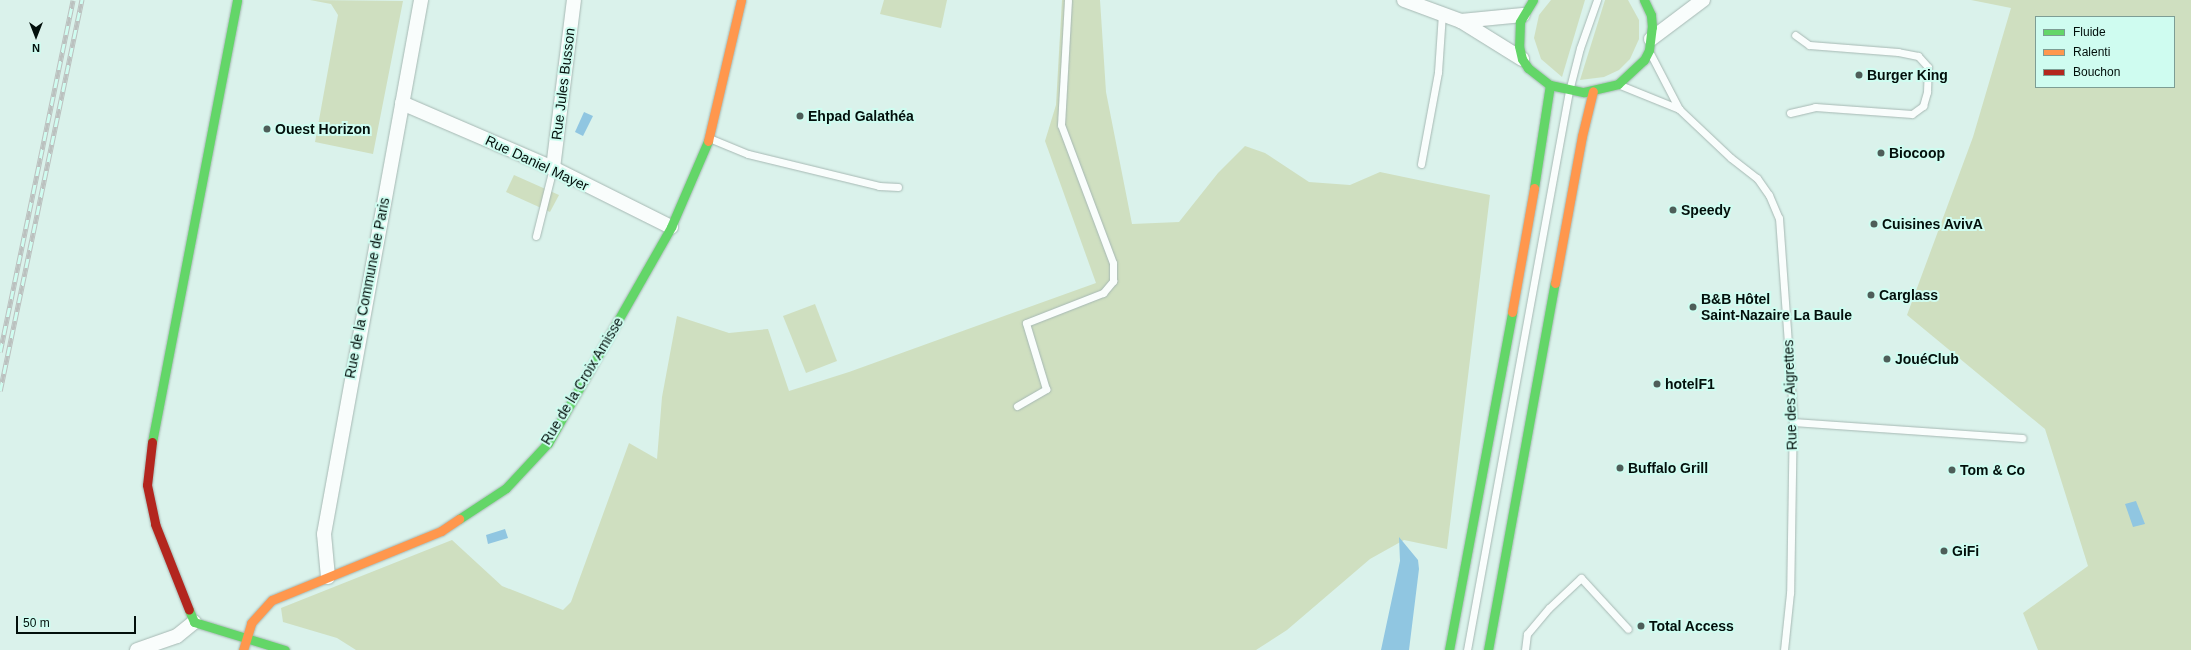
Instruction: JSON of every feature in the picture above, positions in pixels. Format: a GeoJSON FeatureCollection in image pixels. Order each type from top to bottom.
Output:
{"type":"FeatureCollection","features":[{"type":"Feature","properties":{"kind":"street"},"geometry":{"type":"LineString","coordinates":[[194,622],[155,524],[147,485],[148,462],[237,0]]}},
{"type":"Feature","properties":{"kind":"street","name":"Rue de la Commune de Paris"},"geometry":{"type":"LineString","coordinates":[[328,577],[324,534],[421,0]]}},
{"type":"Feature","properties":{"kind":"street","name":"Rue Jules Busson"},"geometry":{"type":"LineString","coordinates":[[553,168],[574,0]]}},
{"type":"Feature","properties":{"kind":"street","name":"Rue de la Croix Amisse"},"geometry":{"type":"LineString","coordinates":[[243,650],[251,623],[272,600],[442,531],[506,488],[548,442],[671,227],[709,138],[741,0]]}},
{"type":"Feature","properties":{"kind":"street"},"geometry":{"type":"LineString","coordinates":[[1404,0],[1461,21],[1522,59],[1528,68],[1550,85],[1569,91],[1593,91],[1618,84],[1639,67],[1650,45],[1703,0]]}},
{"type":"Feature","properties":{"kind":"street"},"geometry":{"type":"LineString","coordinates":[[1522,59],[1519,35],[1523,15],[1532,0]]}},
{"type":"Feature","properties":{"kind":"street"},"geometry":{"type":"LineString","coordinates":[[1644,0],[1651,15],[1650,45]]}},
{"type":"Feature","properties":{"kind":"street"},"geometry":{"type":"LineString","coordinates":[[1461,21],[1523,15]]}},
{"type":"Feature","properties":{"kind":"street"},"geometry":{"type":"LineString","coordinates":[[1449,650],[1541,152],[1550,85]]}},
{"type":"Feature","properties":{"kind":"street"},"geometry":{"type":"LineString","coordinates":[[1488,650],[1582,136],[1593,91]]}},
{"type":"Feature","properties":{"kind":"street","name":"Rue Daniel Mayer"},"geometry":{"type":"LineString","coordinates":[[402,103],[553,168],[671,227]]}},
{"type":"Feature","properties":{"kind":"street"},"geometry":{"type":"LineString","coordinates":[[194,622],[285,650]]}},
{"type":"Feature","properties":{"kind":"street"},"geometry":{"type":"LineString","coordinates":[[137,650],[177,636],[194,622]]}},
{"type":"Feature","properties":{"kind":"lane"},"geometry":{"type":"LineString","coordinates":[[1017,406],[1046,388],[1026,323],[1103,293],[1113,281],[1113,263],[1061,125],[1068,0]]}},
{"type":"Feature","properties":{"kind":"lane"},"geometry":{"type":"LineString","coordinates":[[1467,650],[1569,91],[1580,48],[1597,0]]}},
{"type":"Feature","properties":{"kind":"lane"},"geometry":{"type":"LineString","coordinates":[[1421,164],[1438,72],[1442,14]]}},
{"type":"Feature","properties":{"kind":"lane"},"geometry":{"type":"LineString","coordinates":[[1790,113],[1816,107],[1905,115],[1918,111],[1923,106],[1927,92],[1928,67],[1918,56],[1898,52],[1809,44],[1795,35]]}},
{"type":"Feature","properties":{"kind":"lane","name":"Rue des Aigrettes"},"geometry":{"type":"LineString","coordinates":[[1650,45],[1679,109]]}},
{"type":"Feature","properties":{"kind":"lane","name":"Rue des Aigrettes"},"geometry":{"type":"LineString","coordinates":[[1618,84],[1679,109],[1731,158],[1757,178],[1769,195],[1778,218],[1793,422],[1790,593],[1784,650]]}},
{"type":"Feature","properties":{"kind":"lane"},"geometry":{"type":"LineString","coordinates":[[709,138],[748,154],[879,186],[898,187]]}},
{"type":"Feature","properties":{"kind":"lane"},"geometry":{"type":"LineString","coordinates":[[536,236],[553,168]]}},
{"type":"Feature","properties":{"kind":"lane"},"geometry":{"type":"LineString","coordinates":[[1793,422],[2022,438]]}},
{"type":"Feature","properties":{"kind":"lane"},"geometry":{"type":"LineString","coordinates":[[1525,650],[1527,634],[1549,608],[1581,578],[1628,629]]}},
{"type":"Feature","properties":{"kind":"green space"},"geometry":{"type":"Polygon","coordinates":[[[310,0],[403,1],[373,154],[315,142],[338,15],[331,4],[310,0]]]}},
{"type":"Feature","properties":{"kind":"green space"},"geometry":{"type":"Polygon","coordinates":[[[884,0],[947,0],[941,28],[880,14],[884,0]]]}},
{"type":"Feature","properties":{"kind":"green space"},"geometry":{"type":"Polygon","coordinates":[[[1062,0],[1100,0],[1106,92],[1132,224],[1179,222],[1218,173],[1245,146],[1265,153],[1309,182],[1350,185],[1380,172],[1490,195],[1447,549],[1404,540],[1370,559],[1287,630],[1256,650],[356,650],[337,638],[283,622],[281,608],[452,540],[502,586],[563,610],[571,602],[629,443],[657,459],[662,397],[677,316],[729,333],[768,329],[789,391],[849,372],[1096,283],[1045,141],[1056,105],[1062,0]]]}},
{"type":"Feature","properties":{"kind":"green space"},"geometry":{"type":"Polygon","coordinates":[[[1551,0],[1585,0],[1562,77],[1541,59],[1534,38],[1539,15],[1551,0]]]}},
{"type":"Feature","properties":{"kind":"green space"},"geometry":{"type":"Polygon","coordinates":[[[1605,0],[1628,0],[1639,20],[1639,39],[1630,59],[1619,70],[1604,77],[1580,80],[1605,0]]]}},
{"type":"Feature","properties":{"kind":"green space"},"geometry":{"type":"Polygon","coordinates":[[[1971,0],[2191,0],[2191,650],[2038,650],[2023,613],[2088,566],[2045,429],[1907,315],[1973,137],[2011,8],[1971,0]]]}},
{"type":"Feature","properties":{"kind":"green space"},"geometry":{"type":"Polygon","coordinates":[[[514,175],[559,195],[550,212],[506,192],[514,175]]]}},
{"type":"Feature","properties":{"kind":"green space"},"geometry":{"type":"Polygon","coordinates":[[[815,304],[837,361],[806,373],[783,316],[815,304]]]}},
{"type":"Feature","properties":{"kind":"water"},"geometry":{"type":"Polygon","coordinates":[[[584,112],[593,116],[583,136],[575,132],[584,112]]]}},
{"type":"Feature","properties":{"kind":"water"},"geometry":{"type":"Polygon","coordinates":[[[2136,501],[2145,524],[2133,527],[2125,504],[2136,501]]]}},
{"type":"Feature","properties":{"kind":"water"},"geometry":{"type":"Polygon","coordinates":[[[505,529],[508,538],[488,544],[486,535],[505,529]]]}},
{"type":"Feature","properties":{"kind":"water"},"geometry":{"type":"Polygon","coordinates":[[[1399,537],[1418,560],[1419,569],[1409,650],[1381,650],[1400,561],[1399,537]]]}},
{"type":"Feature","properties":{"kind":"railway"},"geometry":{"type":"LineString","coordinates":[[0,352],[73,0]]}},
{"type":"Feature","properties":{"kind":"railway"},"geometry":{"type":"LineString","coordinates":[[0,391],[82,0]]}},
{"type":"Feature","properties":{"kind":"traffic: fast"},"geometry":{"type":"LineString","coordinates":[[152,442],[237,0]]}},
{"type":"Feature","properties":{"kind":"traffic: fast"},"geometry":{"type":"LineString","coordinates":[[1533,0],[1520,22],[1519,46],[1522,59],[1528,68],[1550,85],[1584,92],[1618,84],[1644,60],[1649,50],[1652,27],[1651,15],[1644,0]]}},
{"type":"Feature","properties":{"kind":"traffic: fast"},"geometry":{"type":"LineString","coordinates":[[1534,188],[1550,85]]}},
{"type":"Feature","properties":{"kind":"traffic: fast"},"geometry":{"type":"LineString","coordinates":[[459,519],[506,488],[548,443],[671,227],[708,141]]}},
{"type":"Feature","properties":{"kind":"traffic: fast"},"geometry":{"type":"LineString","coordinates":[[1488,650],[1555,283]]}},
{"type":"Feature","properties":{"kind":"traffic: fast"},"geometry":{"type":"LineString","coordinates":[[1449,650],[1512,312]]}},
{"type":"Feature","properties":{"kind":"traffic: fast"},"geometry":{"type":"LineString","coordinates":[[189,610],[194,622],[285,650]]}},
{"type":"Feature","properties":{"kind":"traffic: slow"},"geometry":{"type":"LineString","coordinates":[[708,141],[741,0]]}},
{"type":"Feature","properties":{"kind":"traffic: slow"},"geometry":{"type":"LineString","coordinates":[[1555,283],[1582,136],[1593,91]]}},
{"type":"Feature","properties":{"kind":"traffic: slow"},"geometry":{"type":"LineString","coordinates":[[1512,312],[1534,188]]}},
{"type":"Feature","properties":{"kind":"traffic: slow"},"geometry":{"type":"LineString","coordinates":[[243,650],[251,623],[272,600],[441,531],[459,519]]}},
{"type":"Feature","properties":{"kind":"traffic: jam"},"geometry":{"type":"LineString","coordinates":[[152,442],[147,485],[155,524],[189,610]]}},
{"type":"Feature","properties":{"kind":"place","name":"Burger King"},"geometry":{"type":"Point","coordinates":[1859,75]}},
{"type":"Feature","properties":{"kind":"place","name":"Ehpad Galathéa"},"geometry":{"type":"Point","coordinates":[800,116]}},
{"type":"Feature","properties":{"kind":"place","name":"Ouest Horizon"},"geometry":{"type":"Point","coordinates":[267,129]}},
{"type":"Feature","properties":{"kind":"place","name":"Biocoop"},"geometry":{"type":"Point","coordinates":[1881,153]}},
{"type":"Feature","properties":{"kind":"place","name":"Speedy"},"geometry":{"type":"Point","coordinates":[1673,210]}},
{"type":"Feature","properties":{"kind":"place","name":"Cuisines AvivA"},"geometry":{"type":"Point","coordinates":[1874,224]}},
{"type":"Feature","properties":{"kind":"place","name":"Carglass"},"geometry":{"type":"Point","coordinates":[1871,295]}},
{"type":"Feature","properties":{"kind":"place","name":"B&B Hôtel Saint-Nazaire La Baule"},"geometry":{"type":"Point","coordinates":[1693,307]}},
{"type":"Feature","properties":{"kind":"place","name":"JouéClub"},"geometry":{"type":"Point","coordinates":[1887,359]}},
{"type":"Feature","properties":{"kind":"place","name":"hotelF1"},"geometry":{"type":"Point","coordinates":[1657,384]}},
{"type":"Feature","properties":{"kind":"place","name":"Buffalo Grill"},"geometry":{"type":"Point","coordinates":[1620,468]}},
{"type":"Feature","properties":{"kind":"place","name":"Tom & Co"},"geometry":{"type":"Point","coordinates":[1952,470]}},
{"type":"Feature","properties":{"kind":"place","name":"GiFi"},"geometry":{"type":"Point","coordinates":[1944,551]}},
{"type":"Feature","properties":{"kind":"place","name":"Total Access"},"geometry":{"type":"Point","coordinates":[1641,626]}}]}
